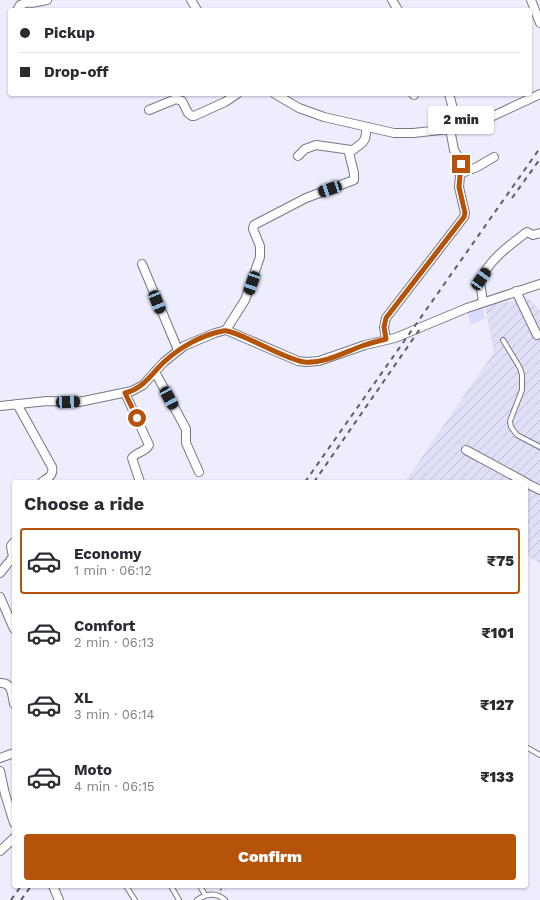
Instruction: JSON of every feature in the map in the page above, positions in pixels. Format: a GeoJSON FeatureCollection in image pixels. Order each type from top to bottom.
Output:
{"type":"FeatureCollection","features":[{"type":"Feature","properties":{"kind":"street"},"geometry":{"type":"LineString","coordinates":[[18,8],[20,5],[28,1],[34,3],[47,0]]}},
{"type":"Feature","properties":{"kind":"street"},"geometry":{"type":"LineString","coordinates":[[531,0],[540,23]]}},
{"type":"Feature","properties":{"kind":"street"},"geometry":{"type":"LineString","coordinates":[[278,96],[299,108],[324,117],[394,133],[413,133],[454,128],[491,117],[540,94]]}},
{"type":"Feature","properties":{"kind":"street"},"geometry":{"type":"LineString","coordinates":[[149,110],[176,99],[182,101],[188,113],[194,116],[225,102],[234,96]]}},
{"type":"Feature","properties":{"kind":"street"},"geometry":{"type":"LineString","coordinates":[[386,339],[384,327],[386,318],[464,217],[465,213],[459,187],[460,161],[454,150],[454,128],[449,96]]}},
{"type":"Feature","properties":{"kind":"street"},"geometry":{"type":"LineString","coordinates":[[226,330],[245,300],[260,257],[260,246],[253,229],[254,225],[306,198],[354,180],[354,173],[349,153],[362,142],[367,127]]}},
{"type":"Feature","properties":{"kind":"street"},"geometry":{"type":"LineString","coordinates":[[298,156],[305,149],[316,145],[351,150]]}},
{"type":"Feature","properties":{"kind":"street"},"geometry":{"type":"LineString","coordinates":[[460,174],[477,167],[494,157]]}},
{"type":"Feature","properties":{"kind":"street"},"geometry":{"type":"LineString","coordinates":[[483,302],[480,282],[496,258],[503,250],[527,232],[533,236],[540,233]]}},
{"type":"Feature","properties":{"kind":"street"},"geometry":{"type":"LineString","coordinates":[[142,264],[178,350]]}},
{"type":"Feature","properties":{"kind":"street"},"geometry":{"type":"LineString","coordinates":[[0,406],[53,401],[79,402],[132,392],[164,362],[184,346],[226,330],[281,355],[298,361],[319,361],[364,345],[401,336],[483,302],[540,284]]}},
{"type":"Feature","properties":{"kind":"street"},"geometry":{"type":"LineString","coordinates":[[516,291],[537,335]]}},
{"type":"Feature","properties":{"kind":"street"},"geometry":{"type":"LineString","coordinates":[[155,372],[186,429],[186,443],[199,472]]}},
{"type":"Feature","properties":{"kind":"street"},"geometry":{"type":"LineString","coordinates":[[125,393],[149,445],[146,449],[132,458],[139,480]]}},
{"type":"Feature","properties":{"kind":"street"},"geometry":{"type":"LineString","coordinates":[[17,404],[52,467],[52,474],[44,480]]}},
{"type":"Feature","properties":{"kind":"street"},"geometry":{"type":"LineString","coordinates":[[466,450],[521,480]]}},
{"type":"Feature","properties":{"kind":"street"},"geometry":{"type":"LineString","coordinates":[[528,484],[540,490]]}},
{"type":"Feature","properties":{"kind":"street"},"geometry":{"type":"LineString","coordinates":[[0,573],[12,558]]}},
{"type":"Feature","properties":{"kind":"street"},"geometry":{"type":"LineString","coordinates":[[0,598],[12,625]]}},
{"type":"Feature","properties":{"kind":"street"},"geometry":{"type":"LineString","coordinates":[[0,683],[6,683],[9,685],[12,696]]}},
{"type":"Feature","properties":{"kind":"street"},"geometry":{"type":"LineString","coordinates":[[0,758],[12,755]]}},
{"type":"Feature","properties":{"kind":"street"},"geometry":{"type":"LineString","coordinates":[[0,771],[12,817]]}},
{"type":"Feature","properties":{"kind":"street"},"geometry":{"type":"LineString","coordinates":[[0,851],[12,840]]}},
{"type":"Feature","properties":{"kind":"street"},"geometry":{"type":"LineString","coordinates":[[54,888],[59,900]]}},
{"type":"Feature","properties":{"kind":"lane"},"geometry":{"type":"LineString","coordinates":[[503,340],[520,368],[522,375],[522,390],[510,421],[511,427],[517,435],[540,447]]}},
{"type":"Feature","properties":{"kind":"lane"},"geometry":{"type":"LineString","coordinates":[[528,748],[540,755]]}},
{"type":"Feature","properties":{"kind":"lane"},"geometry":{"type":"LineString","coordinates":[[127,888],[134,900]]}},
{"type":"Feature","properties":{"kind":"lane"},"geometry":{"type":"LineString","coordinates":[[172,888],[179,900]]}},
{"type":"Feature","properties":{"kind":"lane"},"geometry":{"type":"LineString","coordinates":[[201,888],[205,895]]}},
{"type":"Feature","properties":{"kind":"lane"},"geometry":{"type":"LineString","coordinates":[[197,900],[205,895],[217,895],[225,900]]}},
{"type":"Feature","properties":{"kind":"shaded area"},"geometry":{"type":"Polygon","coordinates":[[[528,298],[540,311],[540,564],[528,556],[528,480],[406,480],[494,352],[485,306],[528,298]]]}},
{"type":"Feature","properties":{"kind":"shaded area"},"geometry":{"type":"Polygon","coordinates":[[[482,304],[485,318],[471,325],[467,311],[482,304]]]}},
{"type":"Feature","properties":{"kind":"railway"},"geometry":{"type":"LineString","coordinates":[[306,480],[540,148]]}},
{"type":"Feature","properties":{"kind":"railway"},"geometry":{"type":"LineString","coordinates":[[512,198],[540,159]]}},
{"type":"Feature","properties":{"kind":"railway"},"geometry":{"type":"LineString","coordinates":[[315,480],[422,326]]}},
{"type":"Feature","properties":{"kind":"railway"},"geometry":{"type":"LineString","coordinates":[[11,900],[20,888]]}},
{"type":"Feature","properties":{"kind":"railway"},"geometry":{"type":"LineString","coordinates":[[21,900],[30,888]]}},
{"type":"Feature","properties":{"kind":"route"},"geometry":{"type":"LineString","coordinates":[[137,418],[125,393],[132,392],[143,385],[164,362],[184,346],[215,333],[226,330],[233,332],[281,355],[306,362],[319,361],[386,339],[384,327],[386,318],[463,221],[465,213],[459,187],[461,164]]}}]}
